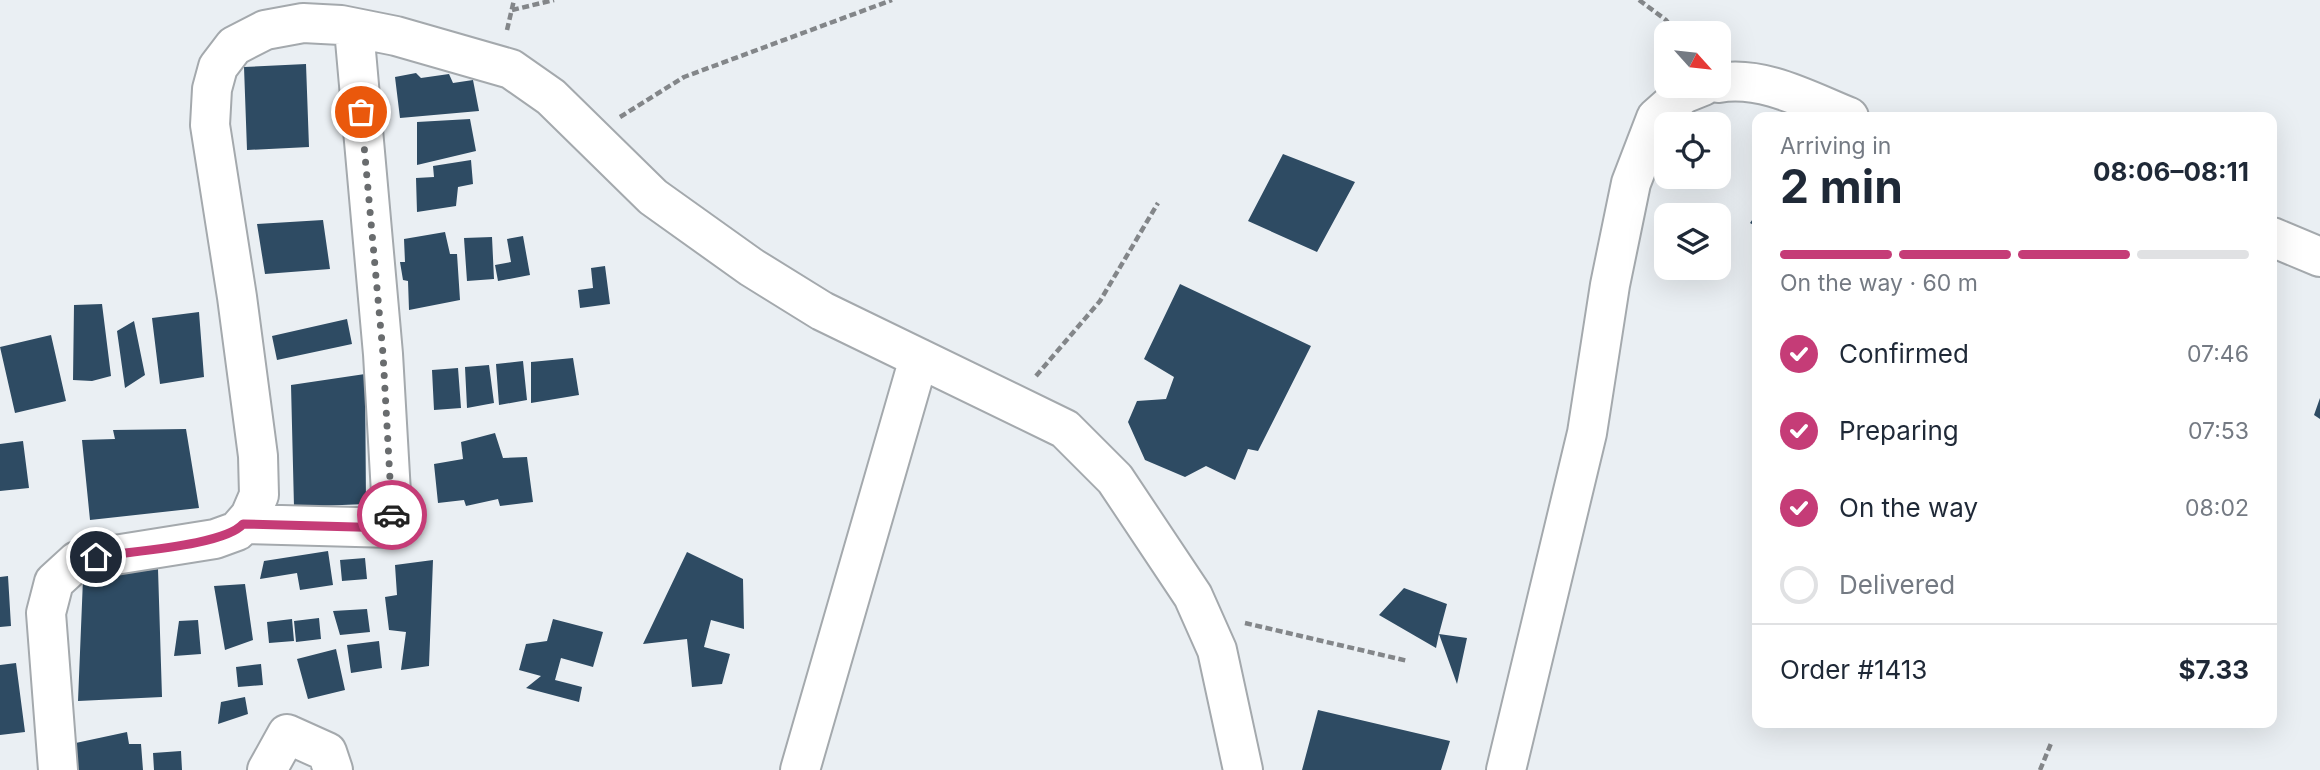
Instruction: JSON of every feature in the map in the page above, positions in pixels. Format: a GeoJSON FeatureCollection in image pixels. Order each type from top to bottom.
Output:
{"type":"FeatureCollection","features":[{"type":"Feature","properties":{"kind":"street"},"geometry":{"type":"LineString","coordinates":[[58,770],[46,613],[54,582],[77,561],[215,539],[237,531],[259,495],[258,456],[210,125],[212,89],[218,67],[234,46],[265,30],[303,23],[396,36],[511,69],[551,97],[653,197],[751,267],[822,311],[1065,429],[1089,449],[1115,479],[1193,596],[1217,650],[1243,770]]}},
{"type":"Feature","properties":{"kind":"street"},"geometry":{"type":"LineString","coordinates":[[243,524],[393,528],[383,354],[354,29]]}},
{"type":"Feature","properties":{"kind":"street"},"geometry":{"type":"LineString","coordinates":[[1731,81],[1768,86],[1836,112]]}},
{"type":"Feature","properties":{"kind":"street"},"geometry":{"type":"LineString","coordinates":[[1506,770],[1587,433],[1631,183],[1656,118],[1678,98]]}},
{"type":"Feature","properties":{"kind":"street"},"geometry":{"type":"LineString","coordinates":[[2277,239],[2320,257]]}},
{"type":"Feature","properties":{"kind":"street"},"geometry":{"type":"LineString","coordinates":[[800,770],[919,359]]}},
{"type":"Feature","properties":{"kind":"street"},"geometry":{"type":"LineString","coordinates":[[267,770],[287,734],[327,752],[333,770]]}},
{"type":"Feature","properties":{"kind":"path"},"geometry":{"type":"LineString","coordinates":[[512,10],[554,0]]}},
{"type":"Feature","properties":{"kind":"path"},"geometry":{"type":"LineString","coordinates":[[590,135],[684,77],[892,0]]}},
{"type":"Feature","properties":{"kind":"path"},"geometry":{"type":"LineString","coordinates":[[1639,0],[1667,21]]}},
{"type":"Feature","properties":{"kind":"path"},"geometry":{"type":"LineString","coordinates":[[1012,404],[1100,301],[1157,203]]}},
{"type":"Feature","properties":{"kind":"path"},"geometry":{"type":"LineString","coordinates":[[1201,613],[1408,661]]}},
{"type":"Feature","properties":{"kind":"path"},"geometry":{"type":"LineString","coordinates":[[2040,770],[2052,741]]}},
{"type":"Feature","properties":{"kind":"building"},"geometry":{"type":"Polygon","coordinates":[[[306,64],[309,147],[247,150],[244,67],[306,64]]]}},
{"type":"Feature","properties":{"kind":"building"},"geometry":{"type":"Polygon","coordinates":[[[416,73],[421,78],[449,74],[453,83],[473,80],[479,111],[400,118],[395,77],[416,73]]]}},
{"type":"Feature","properties":{"kind":"building"},"geometry":{"type":"Polygon","coordinates":[[[470,119],[476,151],[417,165],[417,122],[470,119]]]}},
{"type":"Feature","properties":{"kind":"building"},"geometry":{"type":"Polygon","coordinates":[[[1283,154],[1355,182],[1317,252],[1248,221],[1283,154]]]}},
{"type":"Feature","properties":{"kind":"building"},"geometry":{"type":"Polygon","coordinates":[[[471,160],[473,184],[458,187],[456,206],[417,212],[416,178],[434,177],[433,166],[471,160]]]}},
{"type":"Feature","properties":{"kind":"building"},"geometry":{"type":"Polygon","coordinates":[[[323,220],[330,269],[265,274],[257,224],[323,220]]]}},
{"type":"Feature","properties":{"kind":"building"},"geometry":{"type":"Polygon","coordinates":[[[445,232],[450,254],[457,254],[460,300],[409,310],[408,281],[403,280],[400,262],[405,262],[404,239],[445,232]]]}},
{"type":"Feature","properties":{"kind":"building"},"geometry":{"type":"Polygon","coordinates":[[[523,236],[530,275],[498,281],[495,265],[511,262],[507,239],[523,236]]]}},
{"type":"Feature","properties":{"kind":"building"},"geometry":{"type":"Polygon","coordinates":[[[492,237],[494,279],[467,281],[464,238],[492,237]]]}},
{"type":"Feature","properties":{"kind":"building"},"geometry":{"type":"Polygon","coordinates":[[[605,266],[610,304],[580,308],[578,290],[593,288],[591,268],[605,266]]]}},
{"type":"Feature","properties":{"kind":"building"},"geometry":{"type":"Polygon","coordinates":[[[1180,284],[1311,346],[1258,451],[1248,449],[1235,480],[1206,466],[1185,477],[1145,460],[1128,422],[1137,401],[1166,399],[1174,377],[1144,359],[1180,284]]]}},
{"type":"Feature","properties":{"kind":"building"},"geometry":{"type":"Polygon","coordinates":[[[102,304],[111,376],[92,381],[73,380],[74,305],[102,304]]]}},
{"type":"Feature","properties":{"kind":"building"},"geometry":{"type":"Polygon","coordinates":[[[199,312],[204,377],[160,384],[152,318],[199,312]]]}},
{"type":"Feature","properties":{"kind":"building"},"geometry":{"type":"Polygon","coordinates":[[[347,319],[352,344],[277,360],[272,336],[347,319]]]}},
{"type":"Feature","properties":{"kind":"building"},"geometry":{"type":"Polygon","coordinates":[[[134,321],[145,375],[125,388],[117,331],[134,321]]]}},
{"type":"Feature","properties":{"kind":"building"},"geometry":{"type":"Polygon","coordinates":[[[51,335],[66,401],[15,413],[0,347],[51,335]]]}},
{"type":"Feature","properties":{"kind":"building"},"geometry":{"type":"Polygon","coordinates":[[[573,358],[579,395],[531,403],[531,362],[573,358]]]}},
{"type":"Feature","properties":{"kind":"building"},"geometry":{"type":"Polygon","coordinates":[[[523,361],[527,400],[499,405],[496,364],[523,361]]]}},
{"type":"Feature","properties":{"kind":"building"},"geometry":{"type":"Polygon","coordinates":[[[489,365],[494,403],[467,408],[465,367],[489,365]]]}},
{"type":"Feature","properties":{"kind":"building"},"geometry":{"type":"Polygon","coordinates":[[[458,368],[461,408],[434,410],[432,370],[458,368]]]}},
{"type":"Feature","properties":{"kind":"building"},"geometry":{"type":"Polygon","coordinates":[[[365,374],[366,504],[294,507],[291,385],[365,374]]]}},
{"type":"Feature","properties":{"kind":"building"},"geometry":{"type":"Polygon","coordinates":[[[2320,398],[2320,419],[2314,415],[2320,398]]]}},
{"type":"Feature","properties":{"kind":"building"},"geometry":{"type":"Polygon","coordinates":[[[186,429],[199,508],[90,520],[82,440],[115,439],[113,430],[186,429]]]}},
{"type":"Feature","properties":{"kind":"building"},"geometry":{"type":"Polygon","coordinates":[[[495,433],[503,458],[527,457],[533,502],[500,506],[498,499],[466,506],[464,500],[438,503],[434,464],[463,459],[461,442],[495,433]]]}},
{"type":"Feature","properties":{"kind":"building"},"geometry":{"type":"Polygon","coordinates":[[[23,441],[29,488],[0,491],[0,444],[23,441]]]}},
{"type":"Feature","properties":{"kind":"building"},"geometry":{"type":"Polygon","coordinates":[[[328,551],[333,585],[300,590],[297,573],[260,579],[264,561],[328,551]]]}},
{"type":"Feature","properties":{"kind":"building"},"geometry":{"type":"Polygon","coordinates":[[[687,552],[743,579],[744,629],[711,620],[704,647],[730,654],[722,684],[692,687],[687,639],[643,644],[687,552]]]}},
{"type":"Feature","properties":{"kind":"building"},"geometry":{"type":"Polygon","coordinates":[[[365,558],[367,579],[342,581],[340,560],[365,558]]]}},
{"type":"Feature","properties":{"kind":"building"},"geometry":{"type":"Polygon","coordinates":[[[433,560],[429,666],[401,670],[406,632],[389,630],[385,597],[397,595],[395,565],[433,560]]]}},
{"type":"Feature","properties":{"kind":"building"},"geometry":{"type":"Polygon","coordinates":[[[158,569],[162,697],[78,701],[83,579],[158,569]]]}},
{"type":"Feature","properties":{"kind":"building"},"geometry":{"type":"Polygon","coordinates":[[[8,576],[11,626],[0,627],[0,577],[8,576]]]}},
{"type":"Feature","properties":{"kind":"building"},"geometry":{"type":"Polygon","coordinates":[[[245,584],[253,640],[225,650],[214,586],[245,584]]]}},
{"type":"Feature","properties":{"kind":"building"},"geometry":{"type":"Polygon","coordinates":[[[1404,588],[1447,604],[1436,648],[1379,615],[1404,588]]]}},
{"type":"Feature","properties":{"kind":"building"},"geometry":{"type":"Polygon","coordinates":[[[367,609],[370,632],[340,635],[333,611],[367,609]]]}},
{"type":"Feature","properties":{"kind":"building"},"geometry":{"type":"Polygon","coordinates":[[[319,618],[321,639],[296,642],[294,621],[319,618]]]}},
{"type":"Feature","properties":{"kind":"building"},"geometry":{"type":"Polygon","coordinates":[[[292,619],[294,641],[269,643],[267,622],[292,619]]]}},
{"type":"Feature","properties":{"kind":"building"},"geometry":{"type":"Polygon","coordinates":[[[553,619],[603,632],[593,667],[561,658],[555,680],[582,687],[579,702],[526,688],[541,676],[519,670],[526,644],[547,641],[553,619]]]}},
{"type":"Feature","properties":{"kind":"building"},"geometry":{"type":"Polygon","coordinates":[[[198,620],[201,654],[174,656],[179,621],[198,620]]]}},
{"type":"Feature","properties":{"kind":"building"},"geometry":{"type":"Polygon","coordinates":[[[1439,634],[1467,638],[1457,684],[1439,634]]]}},
{"type":"Feature","properties":{"kind":"building"},"geometry":{"type":"Polygon","coordinates":[[[379,641],[382,668],[351,673],[347,645],[379,641]]]}},
{"type":"Feature","properties":{"kind":"building"},"geometry":{"type":"Polygon","coordinates":[[[336,649],[345,690],[308,699],[297,659],[336,649]]]}},
{"type":"Feature","properties":{"kind":"building"},"geometry":{"type":"Polygon","coordinates":[[[16,663],[25,732],[0,735],[0,665],[16,663]]]}},
{"type":"Feature","properties":{"kind":"building"},"geometry":{"type":"Polygon","coordinates":[[[261,664],[263,685],[238,687],[236,667],[261,664]]]}},
{"type":"Feature","properties":{"kind":"building"},"geometry":{"type":"Polygon","coordinates":[[[245,697],[248,714],[218,724],[221,702],[245,697]]]}},
{"type":"Feature","properties":{"kind":"building"},"geometry":{"type":"Polygon","coordinates":[[[1318,710],[1450,741],[1441,770],[1302,770],[1318,710]]]}},
{"type":"Feature","properties":{"kind":"building"},"geometry":{"type":"Polygon","coordinates":[[[127,732],[129,744],[141,744],[143,770],[72,770],[71,744],[127,732]]]}},
{"type":"Feature","properties":{"kind":"building"},"geometry":{"type":"Polygon","coordinates":[[[181,751],[182,770],[154,770],[153,753],[181,751]]]}},
{"type":"Feature","properties":{"kind":"way so far"},"geometry":{"type":"LineString","coordinates":[[361,112],[383,354],[392,515]]}},
{"type":"Feature","properties":{"kind":"route"},"geometry":{"type":"LineString","coordinates":[[96,557],[215,539],[237,531],[243,524],[393,528],[392,515]]}}]}
